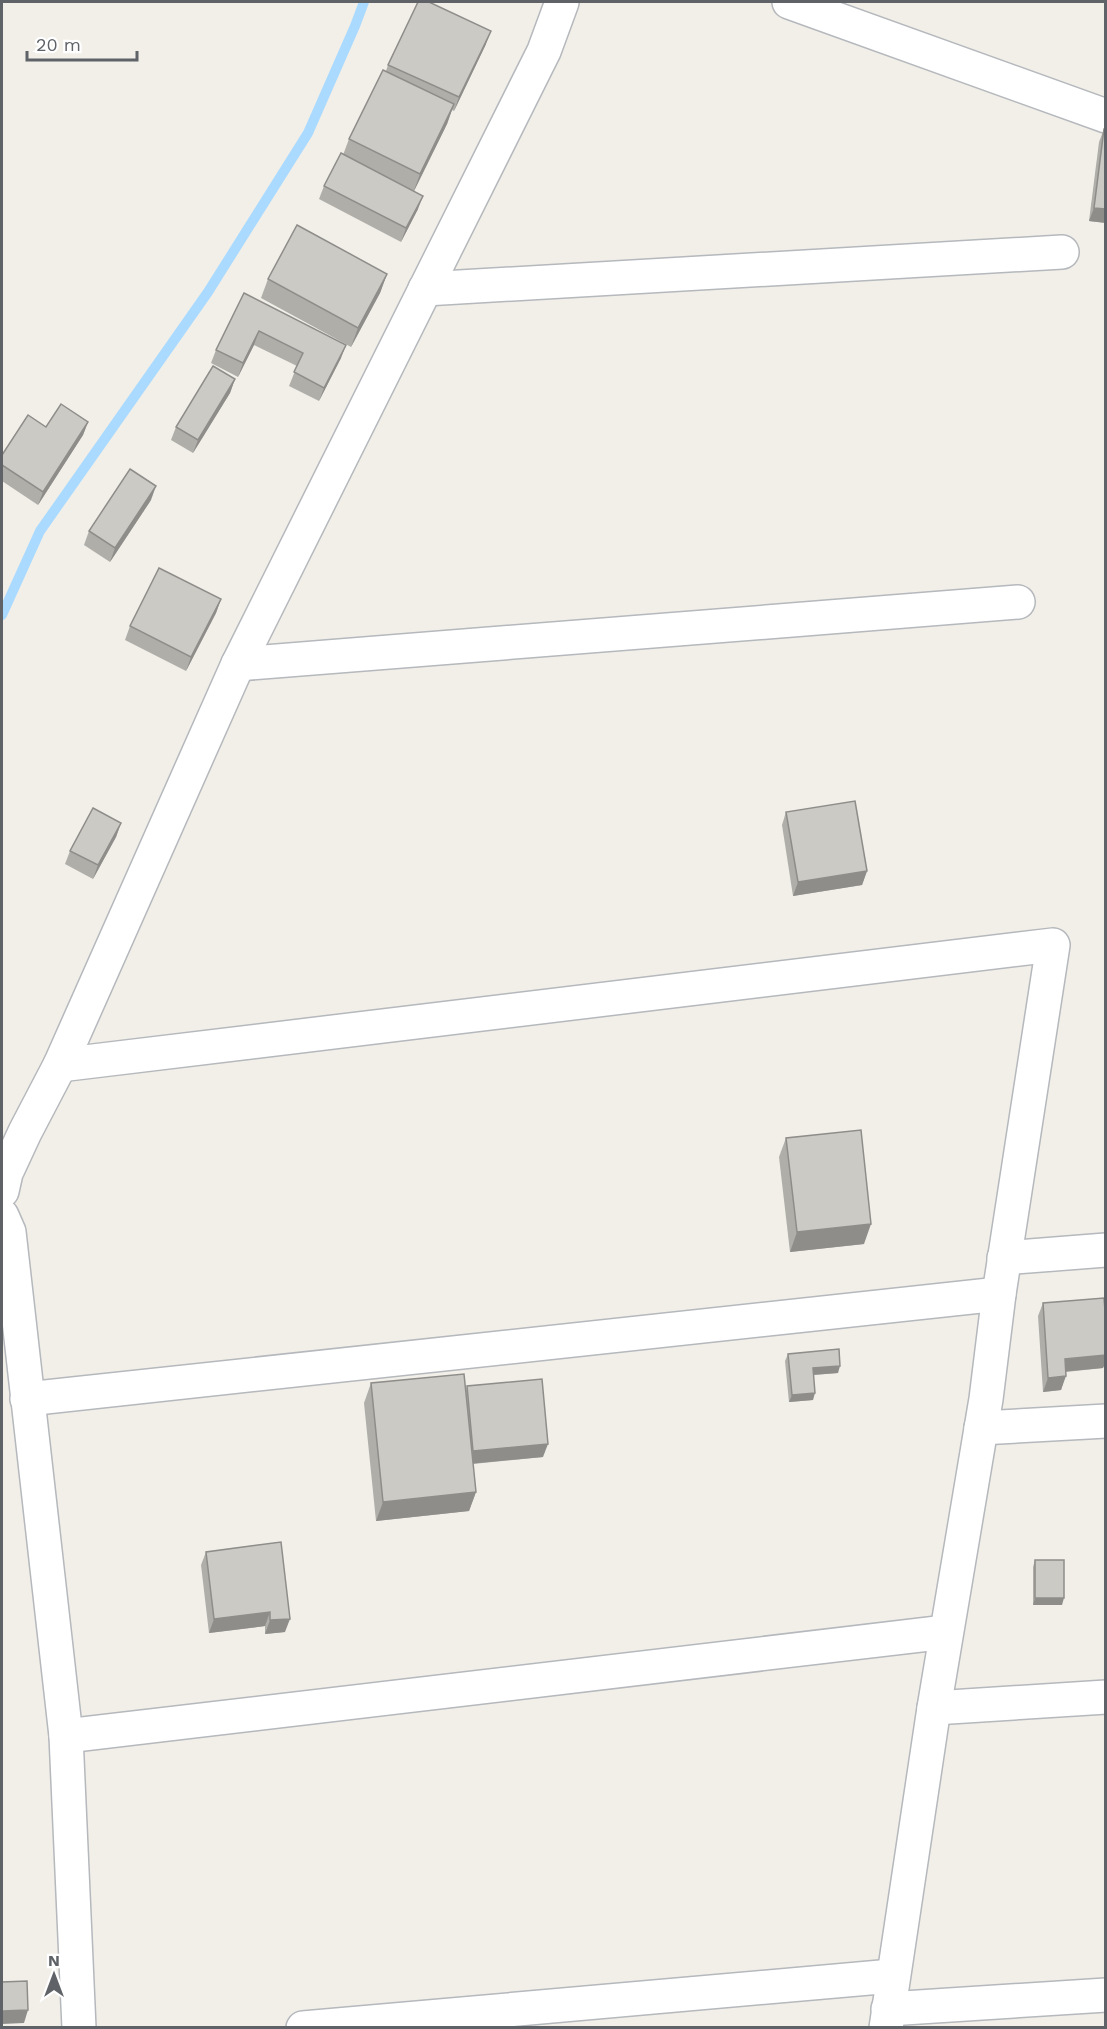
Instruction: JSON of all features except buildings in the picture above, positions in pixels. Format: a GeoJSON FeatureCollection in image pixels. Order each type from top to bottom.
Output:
{"type":"FeatureCollection","features":[{"type":"Feature","properties":{"kind":"street"},"geometry":{"type":"LineString","coordinates":[[2,1191],[6,1173],[60,1065],[238,664],[544,51],[562,2]]}},
{"type":"Feature","properties":{"kind":"street"},"geometry":{"type":"LineString","coordinates":[[789,2],[1106,116]]}},
{"type":"Feature","properties":{"kind":"street"},"geometry":{"type":"LineString","coordinates":[[425,289],[1062,252]]}},
{"type":"Feature","properties":{"kind":"street"},"geometry":{"type":"LineString","coordinates":[[238,664],[1018,602]]}},
{"type":"Feature","properties":{"kind":"street"},"geometry":{"type":"LineString","coordinates":[[60,1065],[1053,945],[1004,1258],[981,1428],[946,1632],[887,2018],[1106,1995]]}},
{"type":"Feature","properties":{"kind":"street"},"geometry":{"type":"LineString","coordinates":[[2,1216],[9,1232],[66,1736],[79,2028]]}},
{"type":"Feature","properties":{"kind":"street"},"geometry":{"type":"LineString","coordinates":[[1004,1258],[1106,1250]]}},
{"type":"Feature","properties":{"kind":"street"},"geometry":{"type":"LineString","coordinates":[[27,1399],[999,1294]]}},
{"type":"Feature","properties":{"kind":"street"},"geometry":{"type":"LineString","coordinates":[[981,1428],[1106,1421]]}},
{"type":"Feature","properties":{"kind":"street"},"geometry":{"type":"LineString","coordinates":[[66,1736],[946,1632]]}},
{"type":"Feature","properties":{"kind":"street"},"geometry":{"type":"LineString","coordinates":[[934,1708],[1106,1697]]}},
{"type":"Feature","properties":{"kind":"street"},"geometry":{"type":"LineString","coordinates":[[303,2028],[892,1976]]}},
{"type":"Feature","properties":{"kind":"waterway"},"geometry":{"type":"LineString","coordinates":[[2,615],[40,531],[208,292],[308,133],[364,2]]}}]}
